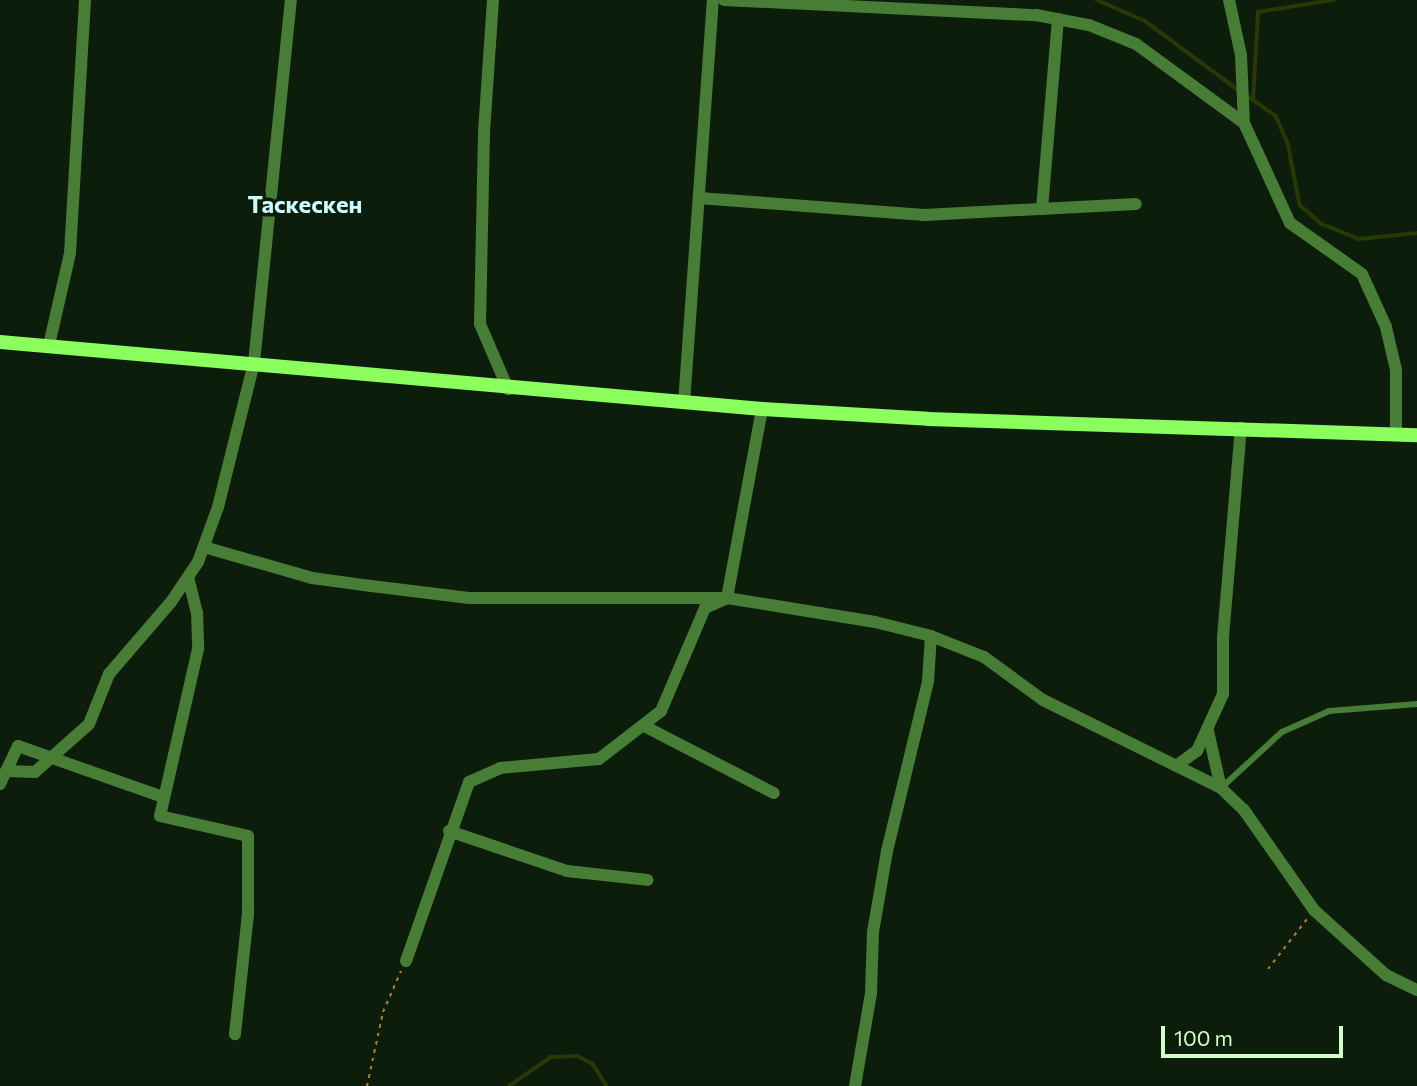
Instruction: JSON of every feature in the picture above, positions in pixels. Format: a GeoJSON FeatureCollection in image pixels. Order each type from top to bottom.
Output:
{"type":"FeatureCollection","features":[{"type":"Feature","properties":{"kind":"main road"},"geometry":{"type":"LineString","coordinates":[[0,342],[254,363],[508,389],[762,409],[928,419],[1417,435]]}},
{"type":"Feature","properties":{"kind":"street"},"geometry":{"type":"LineString","coordinates":[[49,345],[70,253],[85,0]]}},
{"type":"Feature","properties":{"kind":"street"},"geometry":{"type":"LineString","coordinates":[[6,771],[35,772],[89,724],[109,674],[188,576],[204,547],[218,507],[254,363],[291,0]]}},
{"type":"Feature","properties":{"kind":"street"},"geometry":{"type":"LineString","coordinates":[[493,0],[484,133],[480,324],[508,389]]}},
{"type":"Feature","properties":{"kind":"street"},"geometry":{"type":"LineString","coordinates":[[684,403],[713,0]]}},
{"type":"Feature","properties":{"kind":"street"},"geometry":{"type":"LineString","coordinates":[[724,0],[926,5],[1058,19],[1089,25],[1136,44],[1244,123]]}},
{"type":"Feature","properties":{"kind":"street"},"geometry":{"type":"LineString","coordinates":[[1229,0],[1241,55],[1244,123],[1290,223],[1362,274],[1387,327],[1396,370],[1396,435]]}},
{"type":"Feature","properties":{"kind":"street"},"geometry":{"type":"LineString","coordinates":[[1042,209],[1058,19]]}},
{"type":"Feature","properties":{"kind":"street"},"geometry":{"type":"LineString","coordinates":[[699,198],[924,215],[1136,204]]}},
{"type":"Feature","properties":{"kind":"street"},"geometry":{"type":"LineString","coordinates":[[727,598],[762,409]]}},
{"type":"Feature","properties":{"kind":"street"},"geometry":{"type":"LineString","coordinates":[[1176,766],[1197,751],[1223,694],[1223,637],[1241,428]]}},
{"type":"Feature","properties":{"kind":"street"},"geometry":{"type":"LineString","coordinates":[[204,547],[312,578],[468,598],[727,598],[875,622],[931,636],[984,657],[1043,700],[1221,788],[1244,810],[1314,909],[1386,975],[1417,990]]}},
{"type":"Feature","properties":{"kind":"street"},"geometry":{"type":"LineString","coordinates":[[188,576],[197,612],[198,649],[160,816],[248,836],[248,914],[235,1034]]}},
{"type":"Feature","properties":{"kind":"street"},"geometry":{"type":"LineString","coordinates":[[406,961],[468,782],[500,768],[599,759],[661,711],[705,608],[727,598]]}},
{"type":"Feature","properties":{"kind":"street"},"geometry":{"type":"LineString","coordinates":[[855,1086],[871,993],[873,932],[887,851],[928,681],[931,636]]}},
{"type":"Feature","properties":{"kind":"street"},"geometry":{"type":"LineString","coordinates":[[644,726],[774,793]]}},
{"type":"Feature","properties":{"kind":"street"},"geometry":{"type":"LineString","coordinates":[[1208,731],[1221,788]]}},
{"type":"Feature","properties":{"kind":"street"},"geometry":{"type":"LineString","coordinates":[[0,784],[18,746],[163,797]]}},
{"type":"Feature","properties":{"kind":"street"},"geometry":{"type":"LineString","coordinates":[[449,831],[567,871],[648,880]]}},
{"type":"Feature","properties":{"kind":"lane"},"geometry":{"type":"LineString","coordinates":[[1221,788],[1282,732],[1329,711],[1417,705]]}},
{"type":"Feature","properties":{"kind":"path"},"geometry":{"type":"LineString","coordinates":[[1268,969],[1314,909]]}},
{"type":"Feature","properties":{"kind":"path"},"geometry":{"type":"LineString","coordinates":[[367,1086],[383,1012],[406,961]]}},
{"type":"Feature","properties":{"kind":"waterway"},"geometry":{"type":"LineString","coordinates":[[1097,0],[1145,21],[1240,91]]}},
{"type":"Feature","properties":{"kind":"waterway"},"geometry":{"type":"LineString","coordinates":[[1253,100],[1258,12],[1333,0]]}},
{"type":"Feature","properties":{"kind":"waterway"},"geometry":{"type":"LineString","coordinates":[[1246,95],[1276,116],[1288,143],[1300,205],[1322,224],[1359,239],[1417,233]]}},
{"type":"Feature","properties":{"kind":"waterway"},"geometry":{"type":"LineString","coordinates":[[509,1086],[551,1057],[578,1056],[593,1064],[607,1086]]}},
{"type":"Feature","properties":{"kind":"district","name":"Таскескен"},"geometry":{"type":"Point","coordinates":[305,204]}}]}
